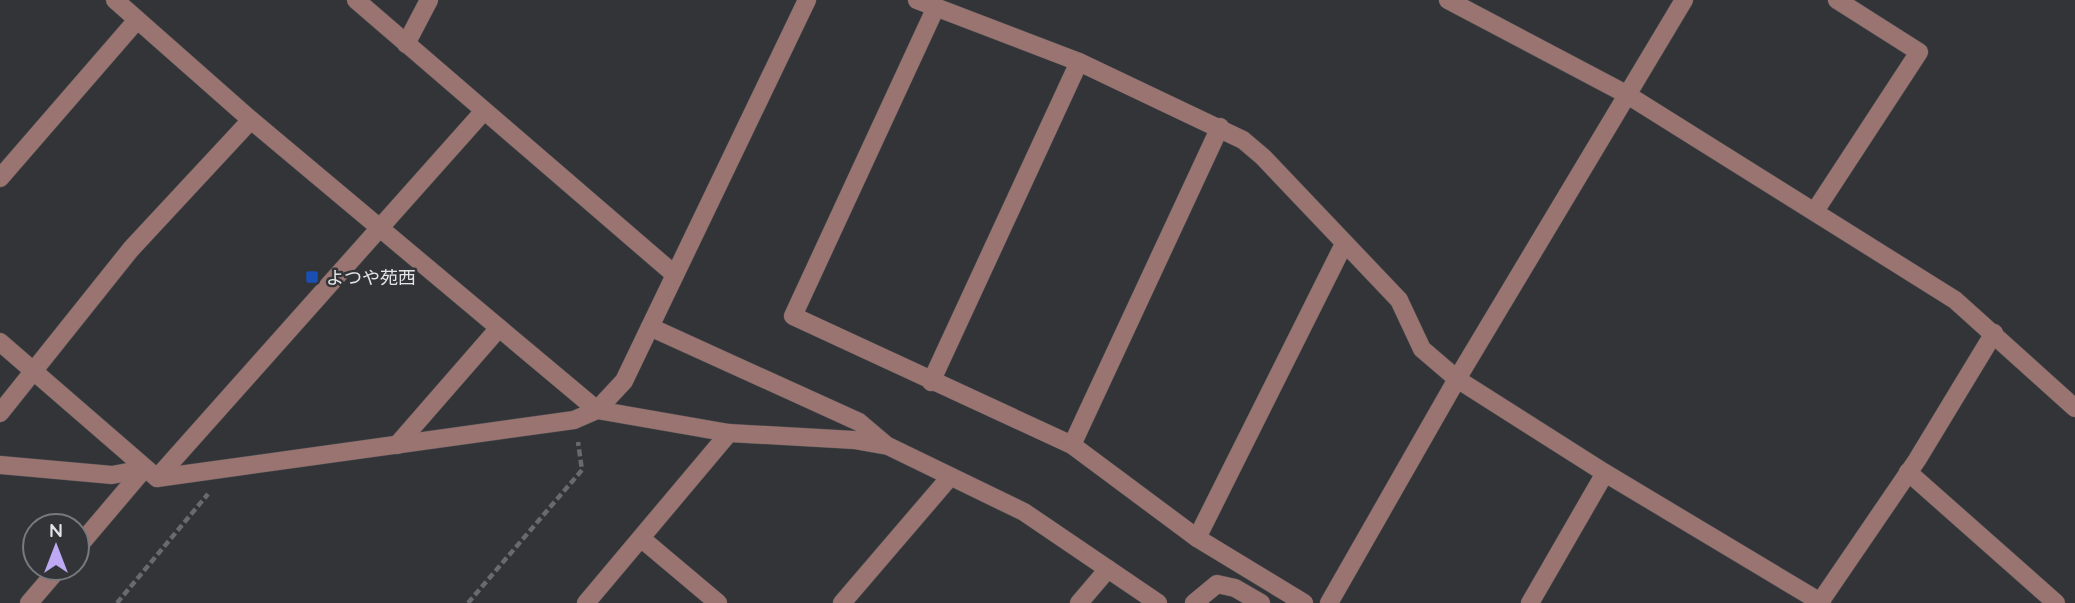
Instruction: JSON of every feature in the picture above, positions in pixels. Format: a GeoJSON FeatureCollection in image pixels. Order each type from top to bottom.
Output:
{"type":"FeatureCollection","features":[{"type":"Feature","properties":{"kind":"street"},"geometry":{"type":"LineString","coordinates":[[115,0],[251,120],[597,410],[729,433],[853,440],[888,446]]}},
{"type":"Feature","properties":{"kind":"street"},"geometry":{"type":"LineString","coordinates":[[356,0],[674,274]]}},
{"type":"Feature","properties":{"kind":"street"},"geometry":{"type":"LineString","coordinates":[[406,44],[429,0]]}},
{"type":"Feature","properties":{"kind":"street"},"geometry":{"type":"LineString","coordinates":[[0,465],[112,475],[229,469],[574,420],[597,410],[624,381],[807,0]]}},
{"type":"Feature","properties":{"kind":"street"},"geometry":{"type":"LineString","coordinates":[[917,0],[1079,62],[1220,127],[1264,157],[1399,300],[1422,349],[1457,379],[1605,473],[1821,602],[1908,472],[1994,333]]}},
{"type":"Feature","properties":{"kind":"street"},"geometry":{"type":"LineString","coordinates":[[1448,0],[1626,94],[1955,300],[2075,408]]}},
{"type":"Feature","properties":{"kind":"street"},"geometry":{"type":"LineString","coordinates":[[1329,603],[1457,379],[1684,0]]}},
{"type":"Feature","properties":{"kind":"street"},"geometry":{"type":"LineString","coordinates":[[1815,211],[1919,52],[1837,0]]}},
{"type":"Feature","properties":{"kind":"street"},"geometry":{"type":"LineString","coordinates":[[936,7],[793,316],[1072,445],[1197,538],[1304,603]]}},
{"type":"Feature","properties":{"kind":"street"},"geometry":{"type":"LineString","coordinates":[[0,178],[137,20]]}},
{"type":"Feature","properties":{"kind":"street"},"geometry":{"type":"LineString","coordinates":[[931,382],[1079,62]]}},
{"type":"Feature","properties":{"kind":"street"},"geometry":{"type":"LineString","coordinates":[[91,534],[151,474],[380,228],[483,112]]}},
{"type":"Feature","properties":{"kind":"street"},"geometry":{"type":"LineString","coordinates":[[0,413],[131,249],[251,120]]}},
{"type":"Feature","properties":{"kind":"street"},"geometry":{"type":"LineString","coordinates":[[1072,445],[1220,127]]}},
{"type":"Feature","properties":{"kind":"street"},"geometry":{"type":"LineString","coordinates":[[1197,538],[1344,244]]}},
{"type":"Feature","properties":{"kind":"street"},"geometry":{"type":"LineString","coordinates":[[650,327],[859,422],[888,446],[1024,512],[1158,603]]}},
{"type":"Feature","properties":{"kind":"street"},"geometry":{"type":"LineString","coordinates":[[397,445],[499,328]]}},
{"type":"Feature","properties":{"kind":"street"},"geometry":{"type":"LineString","coordinates":[[0,342],[151,474]]}},
{"type":"Feature","properties":{"kind":"street"},"geometry":{"type":"LineString","coordinates":[[586,603],[729,433]]}},
{"type":"Feature","properties":{"kind":"street"},"geometry":{"type":"LineString","coordinates":[[1908,472],[2056,603]]}},
{"type":"Feature","properties":{"kind":"street"},"geometry":{"type":"LineString","coordinates":[[1530,603],[1605,473]]}},
{"type":"Feature","properties":{"kind":"street"},"geometry":{"type":"LineString","coordinates":[[842,603],[950,477]]}},
{"type":"Feature","properties":{"kind":"street"},"geometry":{"type":"LineString","coordinates":[[642,539],[718,603]]}},
{"type":"Feature","properties":{"kind":"street"},"geometry":{"type":"LineString","coordinates":[[1079,603],[1108,569]]}},
{"type":"Feature","properties":{"kind":"street"},"geometry":{"type":"LineString","coordinates":[[29,603],[48,582]]}},
{"type":"Feature","properties":{"kind":"street"},"geometry":{"type":"LineString","coordinates":[[1194,603],[1217,584],[1235,588],[1261,603]]}},
{"type":"Feature","properties":{"kind":"path"},"geometry":{"type":"LineString","coordinates":[[468,603],[582,470],[574,420]]}},
{"type":"Feature","properties":{"kind":"path"},"geometry":{"type":"LineString","coordinates":[[117,603],[229,469]]}},
{"type":"Feature","properties":{"kind":"place","name":"よつや苑西"},"geometry":{"type":"Point","coordinates":[312,277]}}]}
